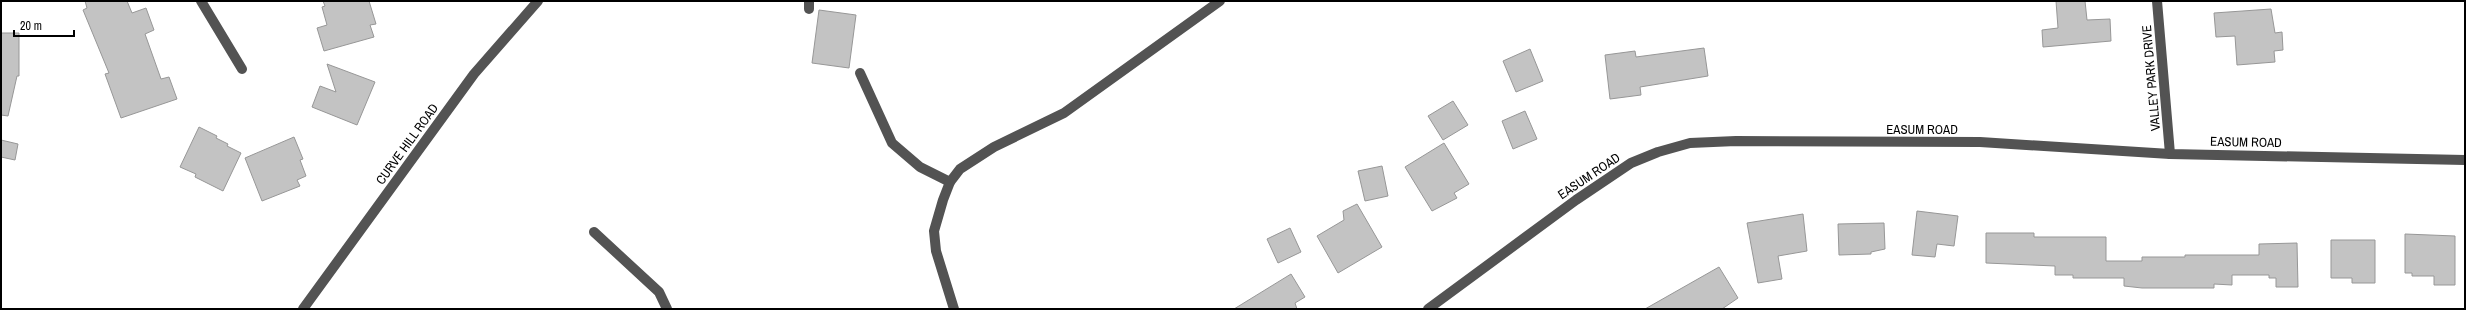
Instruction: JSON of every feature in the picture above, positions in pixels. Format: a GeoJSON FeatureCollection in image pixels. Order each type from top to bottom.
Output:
{"type":"FeatureCollection","features":[{"type":"Feature","properties":{"kind":"street"},"geometry":{"type":"LineString","coordinates":[[201,1],[242,69]]}},
{"type":"Feature","properties":{"kind":"street","name":"CURVE HILL ROAD"},"geometry":{"type":"LineString","coordinates":[[303,309],[474,74],[538,1]]}},
{"type":"Feature","properties":{"kind":"street"},"geometry":{"type":"LineString","coordinates":[[954,309],[936,251],[934,231],[937,216],[950,182],[960,169],[973,158],[1064,114],[1220,1]]}},
{"type":"Feature","properties":{"kind":"street","name":"VALLEY PARK DRIVE"},"geometry":{"type":"LineString","coordinates":[[2157,1],[2170,154]]}},
{"type":"Feature","properties":{"kind":"street"},"geometry":{"type":"LineString","coordinates":[[860,73],[892,143],[920,167],[950,182]]}},
{"type":"Feature","properties":{"kind":"street","name":"EASUM ROAD"},"geometry":{"type":"LineString","coordinates":[[1428,309],[1576,200],[1631,163],[1658,152],[1690,143],[1736,141],[1980,142],[2170,154],[2465,160]]}},
{"type":"Feature","properties":{"kind":"street"},"geometry":{"type":"LineString","coordinates":[[594,232],[659,292],[667,309]]}},
{"type":"Feature","properties":{"kind":"building"},"geometry":{"type":"Polygon","coordinates":[[[85,1],[127,1],[132,13],[146,8],[154,30],[145,34],[161,79],[169,77],[177,99],[121,118],[105,74],[109,73],[83,10],[87,8],[85,1]]]}},
{"type":"Feature","properties":{"kind":"building"},"geometry":{"type":"Polygon","coordinates":[[[323,1],[369,1],[376,24],[370,25],[374,37],[324,51],[317,28],[327,25],[322,7],[325,6],[323,1]]]}},
{"type":"Feature","properties":{"kind":"building"},"geometry":{"type":"Polygon","coordinates":[[[2056,1],[2085,1],[2087,20],[2110,19],[2111,41],[2043,47],[2042,30],[2058,28],[2056,1]]]}},
{"type":"Feature","properties":{"kind":"building"},"geometry":{"type":"Polygon","coordinates":[[[2271,9],[2275,33],[2282,32],[2283,50],[2274,51],[2275,62],[2237,65],[2235,36],[2216,37],[2214,13],[2271,9]]]}},
{"type":"Feature","properties":{"kind":"building"},"geometry":{"type":"Polygon","coordinates":[[[819,10],[856,15],[849,68],[812,63],[819,10]]]}},
{"type":"Feature","properties":{"kind":"building"},"geometry":{"type":"Polygon","coordinates":[[[1,33],[19,33],[19,76],[17,76],[8,116],[1,115],[1,33]]]}},
{"type":"Feature","properties":{"kind":"building"},"geometry":{"type":"Polygon","coordinates":[[[1704,48],[1708,76],[1640,87],[1641,95],[1610,99],[1605,55],[1635,51],[1636,57],[1704,48]]]}},
{"type":"Feature","properties":{"kind":"building"},"geometry":{"type":"Polygon","coordinates":[[[1530,49],[1543,81],[1516,92],[1503,61],[1530,49]]]}},
{"type":"Feature","properties":{"kind":"building"},"geometry":{"type":"Polygon","coordinates":[[[327,64],[375,82],[357,125],[312,107],[320,86],[336,92],[327,64]]]}},
{"type":"Feature","properties":{"kind":"building"},"geometry":{"type":"Polygon","coordinates":[[[1453,101],[1468,125],[1443,140],[1428,116],[1453,101]]]}},
{"type":"Feature","properties":{"kind":"building"},"geometry":{"type":"Polygon","coordinates":[[[1525,111],[1537,139],[1513,149],[1502,121],[1525,111]]]}},
{"type":"Feature","properties":{"kind":"building"},"geometry":{"type":"Polygon","coordinates":[[[199,127],[217,136],[216,138],[228,144],[227,146],[241,153],[223,191],[195,177],[196,174],[180,167],[199,127]]]}},
{"type":"Feature","properties":{"kind":"building"},"geometry":{"type":"Polygon","coordinates":[[[294,137],[303,159],[300,160],[306,176],[297,180],[300,186],[262,201],[245,158],[294,137]]]}},
{"type":"Feature","properties":{"kind":"building"},"geometry":{"type":"Polygon","coordinates":[[[1,140],[18,144],[15,160],[1,157],[1,140]]]}},
{"type":"Feature","properties":{"kind":"building"},"geometry":{"type":"Polygon","coordinates":[[[1444,143],[1469,184],[1454,193],[1457,198],[1432,211],[1405,167],[1444,143]]]}},
{"type":"Feature","properties":{"kind":"building"},"geometry":{"type":"Polygon","coordinates":[[[1382,166],[1388,196],[1365,201],[1358,171],[1382,166]]]}},
{"type":"Feature","properties":{"kind":"building"},"geometry":{"type":"Polygon","coordinates":[[[1357,204],[1382,247],[1338,273],[1317,236],[1344,220],[1343,211],[1357,204]]]}},
{"type":"Feature","properties":{"kind":"building"},"geometry":{"type":"Polygon","coordinates":[[[1917,211],[1958,216],[1954,246],[1937,244],[1935,257],[1912,255],[1917,211]]]}},
{"type":"Feature","properties":{"kind":"building"},"geometry":{"type":"Polygon","coordinates":[[[1803,214],[1807,251],[1778,256],[1782,279],[1758,283],[1747,223],[1803,214]]]}},
{"type":"Feature","properties":{"kind":"building"},"geometry":{"type":"Polygon","coordinates":[[[1884,223],[1885,249],[1871,252],[1871,254],[1839,255],[1838,224],[1884,223]]]}},
{"type":"Feature","properties":{"kind":"building"},"geometry":{"type":"Polygon","coordinates":[[[1290,228],[1301,252],[1278,263],[1267,239],[1290,228]]]}},
{"type":"Feature","properties":{"kind":"building"},"geometry":{"type":"Polygon","coordinates":[[[1986,233],[2034,233],[2034,237],[2106,237],[2106,261],[2142,261],[2142,257],[2185,257],[2185,255],[2259,255],[2259,244],[2297,243],[2298,287],[2276,287],[2276,278],[2269,278],[2269,275],[2232,275],[2232,285],[2214,284],[2214,288],[2142,288],[2124,286],[2124,278],[2073,278],[2073,275],[2055,275],[2055,266],[1986,263],[1986,233]]]}},
{"type":"Feature","properties":{"kind":"building"},"geometry":{"type":"Polygon","coordinates":[[[2405,234],[2455,236],[2455,285],[2434,285],[2434,276],[2412,276],[2412,273],[2405,273],[2405,234]]]}},
{"type":"Feature","properties":{"kind":"building"},"geometry":{"type":"Polygon","coordinates":[[[2331,240],[2375,240],[2375,283],[2352,283],[2352,278],[2331,278],[2331,240]]]}},
{"type":"Feature","properties":{"kind":"building"},"geometry":{"type":"Polygon","coordinates":[[[1719,267],[1738,298],[1722,309],[1645,309],[1719,267]]]}},
{"type":"Feature","properties":{"kind":"building"},"geometry":{"type":"Polygon","coordinates":[[[1291,274],[1305,297],[1295,303],[1297,309],[1234,309],[1291,274]]]}}]}
